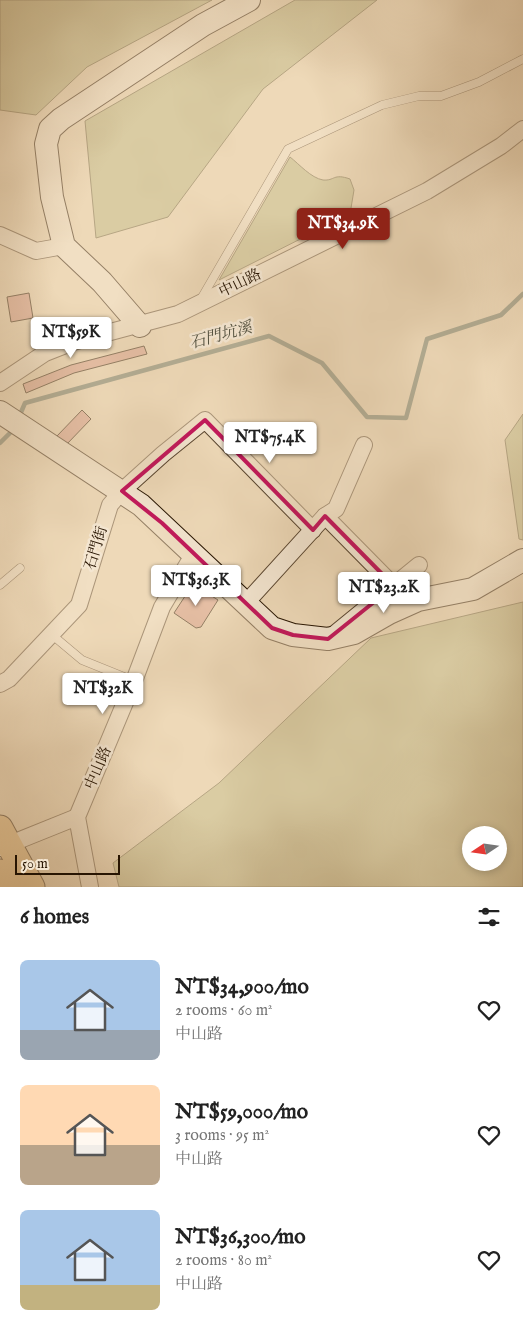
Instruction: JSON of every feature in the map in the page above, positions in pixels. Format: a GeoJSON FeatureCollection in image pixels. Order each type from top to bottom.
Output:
{"type":"FeatureCollection","features":[{"type":"Feature","properties":{"kind":"main road"},"geometry":{"type":"LineString","coordinates":[[3,840],[32,887]]}},
{"type":"Feature","properties":{"kind":"main road"},"geometry":{"type":"LineString","coordinates":[[0,872],[8,887]]}},
{"type":"Feature","properties":{"kind":"street"},"geometry":{"type":"LineString","coordinates":[[140,326],[102,282],[64,246],[52,197],[46,144],[50,129],[60,119],[203,25],[250,0]]}},
{"type":"Feature","properties":{"kind":"street","name":"中山路"},"geometry":{"type":"LineString","coordinates":[[0,383],[45,353],[73,342],[140,326],[178,314],[426,192],[501,146],[523,128]]}},
{"type":"Feature","properties":{"kind":"street"},"geometry":{"type":"LineString","coordinates":[[0,236],[36,251],[64,246]]}},
{"type":"Feature","properties":{"kind":"street"},"geometry":{"type":"LineString","coordinates":[[0,412],[122,491],[162,523],[193,555],[272,628],[294,635],[328,639],[354,632],[418,600],[473,589],[523,560]]}},
{"type":"Feature","properties":{"kind":"street","name":"石門街"},"geometry":{"type":"LineString","coordinates":[[0,684],[10,679],[79,605],[110,505],[122,491],[205,420],[313,530]]}},
{"type":"Feature","properties":{"kind":"street"},"geometry":{"type":"LineString","coordinates":[[246,603],[325,516],[336,509],[364,445]]}},
{"type":"Feature","properties":{"kind":"street"},"geometry":{"type":"LineString","coordinates":[[325,516],[394,586]]}},
{"type":"Feature","properties":{"kind":"street","name":"中山路"},"geometry":{"type":"LineString","coordinates":[[77,817],[134,681],[162,607],[193,555]]}},
{"type":"Feature","properties":{"kind":"street"},"geometry":{"type":"LineString","coordinates":[[328,639],[419,565]]}},
{"type":"Feature","properties":{"kind":"street"},"geometry":{"type":"LineString","coordinates":[[3,840],[77,817],[90,887]]}},
{"type":"Feature","properties":{"kind":"lane"},"geometry":{"type":"LineString","coordinates":[[199,303],[288,149],[382,105],[420,96],[442,96],[480,82],[523,60]]}},
{"type":"Feature","properties":{"kind":"lane"},"geometry":{"type":"LineString","coordinates":[[0,586],[20,568]]}},
{"type":"Feature","properties":{"kind":"lane"},"geometry":{"type":"LineString","coordinates":[[51,634],[82,660],[134,681]]}},
{"type":"Feature","properties":{"kind":"highlighted area"},"geometry":{"type":"Polygon","coordinates":[[[205,420],[313,530],[325,516],[394,586],[328,639],[293,635],[272,628],[162,523],[122,491],[205,420]]]}},
{"type":"Feature","properties":{"kind":"shaded area"},"geometry":{"type":"Polygon","coordinates":[[[0,0],[212,0],[87,67],[36,115],[0,110],[0,0]]]}},
{"type":"Feature","properties":{"kind":"shaded area"},"geometry":{"type":"Polygon","coordinates":[[[295,0],[377,0],[263,89],[168,217],[96,238],[85,121],[295,0]]]}},
{"type":"Feature","properties":{"kind":"shaded area"},"geometry":{"type":"Polygon","coordinates":[[[290,157],[319,179],[327,180],[340,177],[350,179],[354,190],[350,214],[219,280],[290,157]]]}},
{"type":"Feature","properties":{"kind":"shaded area"},"geometry":{"type":"Polygon","coordinates":[[[523,414],[523,540],[519,539],[505,440],[523,414]]]}},
{"type":"Feature","properties":{"kind":"shaded area"},"geometry":{"type":"Polygon","coordinates":[[[523,602],[523,887],[119,887],[113,863],[219,783],[371,638],[523,602]]]}},
{"type":"Feature","properties":{"kind":"building"},"geometry":{"type":"Polygon","coordinates":[[[29,293],[33,318],[11,322],[7,297],[29,293]]]}},
{"type":"Feature","properties":{"kind":"building"},"geometry":{"type":"Polygon","coordinates":[[[144,346],[147,354],[74,373],[26,393],[23,384],[71,365],[144,346]]]}},
{"type":"Feature","properties":{"kind":"building"},"geometry":{"type":"Polygon","coordinates":[[[82,410],[91,419],[66,445],[57,436],[82,410]]]}},
{"type":"Feature","properties":{"kind":"building"},"geometry":{"type":"Polygon","coordinates":[[[193,584],[218,600],[201,627],[196,628],[174,613],[193,584]]]}},
{"type":"Feature","properties":{"kind":"waterway","name":"石門坑溪"},"geometry":{"type":"LineString","coordinates":[[19,417],[25,403],[269,336],[322,363],[367,417],[406,418],[427,339],[501,315],[523,294]]}},
{"type":"Feature","properties":{"kind":"waterway","name":"石門坑溪"},"geometry":{"type":"LineString","coordinates":[[0,443],[14,429]]}}]}
